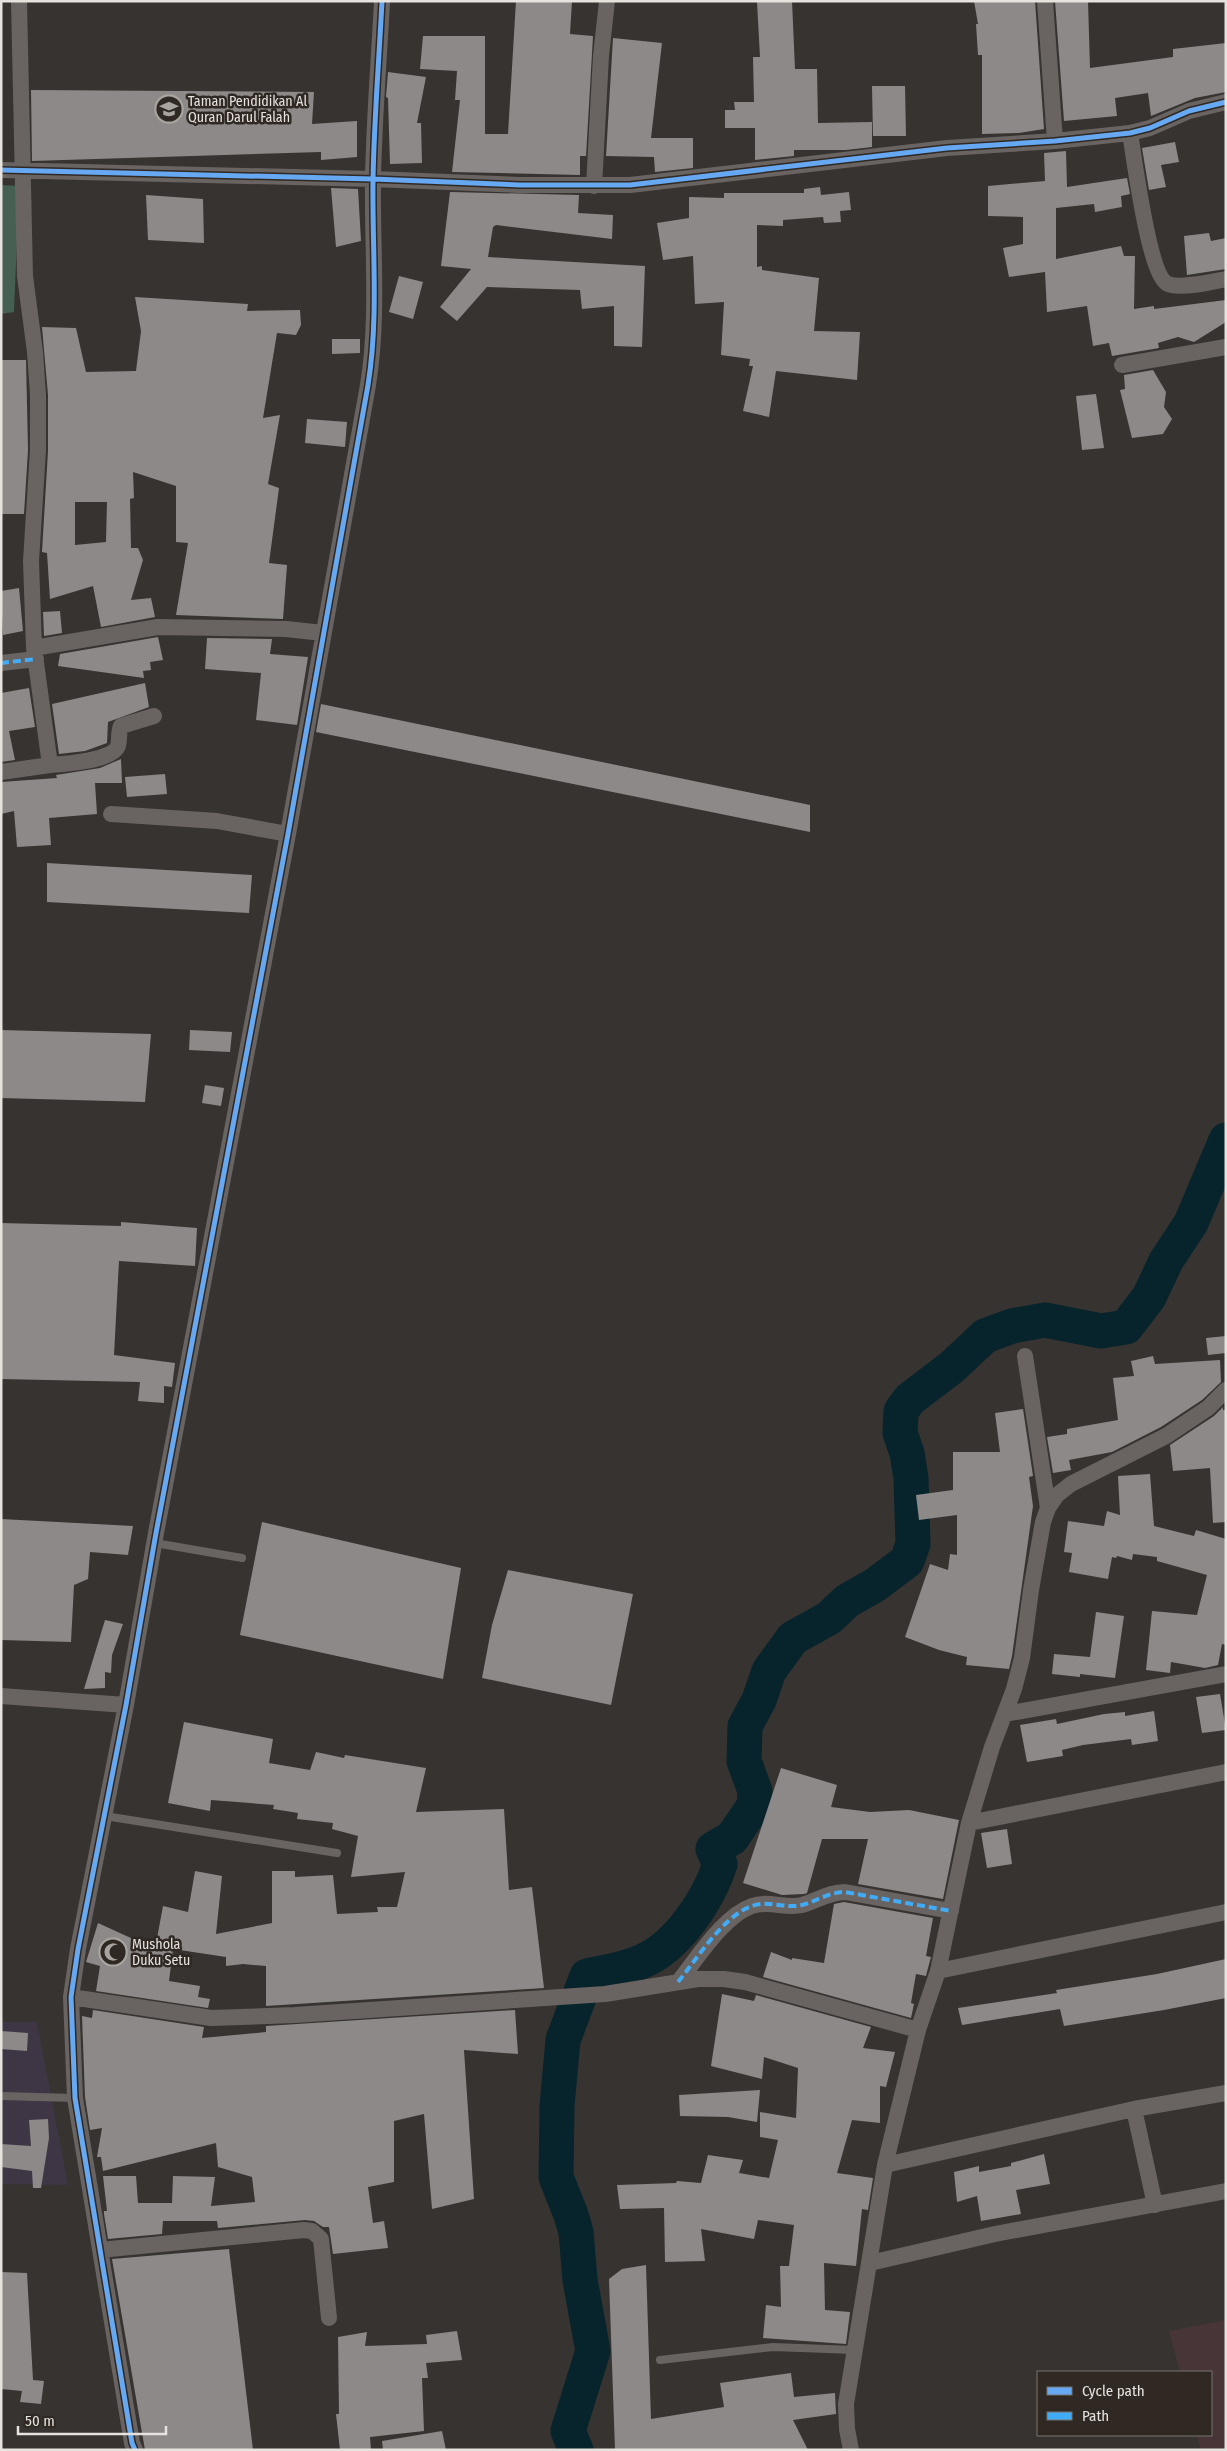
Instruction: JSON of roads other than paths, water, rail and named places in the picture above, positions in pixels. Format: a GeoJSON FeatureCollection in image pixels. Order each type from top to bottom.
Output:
{"type":"FeatureCollection","features":[{"type":"Feature","properties":{"kind":"street"},"geometry":{"type":"LineString","coordinates":[[19,1],[24,276],[35,352],[38,395],[38,450],[31,561],[35,653],[50,765]]}},
{"type":"Feature","properties":{"kind":"street"},"geometry":{"type":"LineString","coordinates":[[135,2450],[132,2443],[75,2098],[71,1997],[78,1949],[126,1705],[288,834],[373,355],[373,179],[382,1]]}},
{"type":"Feature","properties":{"kind":"street"},"geometry":{"type":"LineString","coordinates":[[594,186],[601,56],[607,1]]}},
{"type":"Feature","properties":{"kind":"street"},"geometry":{"type":"LineString","coordinates":[[1045,1],[1055,141]]}},
{"type":"Feature","properties":{"kind":"street"},"geometry":{"type":"LineString","coordinates":[[1,170],[594,186],[672,181],[947,148],[1055,141],[1130,133],[1150,128],[1189,111],[1226,102]]}},
{"type":"Feature","properties":{"kind":"street"},"geometry":{"type":"LineString","coordinates":[[1130,133],[1148,233],[1155,265],[1160,276],[1167,283],[1177,285],[1226,279]]}},
{"type":"Feature","properties":{"kind":"street"},"geometry":{"type":"LineString","coordinates":[[1122,365],[1226,347]]}},
{"type":"Feature","properties":{"kind":"street"},"geometry":{"type":"LineString","coordinates":[[1,663],[35,653],[158,627],[286,629],[323,633]]}},
{"type":"Feature","properties":{"kind":"street"},"geometry":{"type":"LineString","coordinates":[[1,772],[80,763],[114,751],[118,747],[121,726],[154,716]]}},
{"type":"Feature","properties":{"kind":"street"},"geometry":{"type":"LineString","coordinates":[[111,814],[217,820],[288,834]]}},
{"type":"Feature","properties":{"kind":"street"},"geometry":{"type":"LineString","coordinates":[[1025,1356],[1048,1508]]}},
{"type":"Feature","properties":{"kind":"street"},"geometry":{"type":"LineString","coordinates":[[851,2450],[846,2429],[848,2383],[870,2263],[885,2166],[918,2030],[938,1972],[969,1823],[1022,1658],[1043,1522],[1048,1508],[1057,1495],[1071,1484],[1166,1436],[1208,1408],[1226,1390]]}},
{"type":"Feature","properties":{"kind":"street"},"geometry":{"type":"LineString","coordinates":[[1005,1714],[1226,1674]]}},
{"type":"Feature","properties":{"kind":"street"},"geometry":{"type":"LineString","coordinates":[[1,1696],[126,1705]]}},
{"type":"Feature","properties":{"kind":"street"},"geometry":{"type":"LineString","coordinates":[[969,1823],[1226,1772]]}},
{"type":"Feature","properties":{"kind":"street"},"geometry":{"type":"LineString","coordinates":[[678,1982],[727,1923],[733,1917],[752,1906],[801,1905],[836,1892],[846,1892],[951,1911]]}},
{"type":"Feature","properties":{"kind":"street"},"geometry":{"type":"LineString","coordinates":[[938,1972],[1226,1912]]}},
{"type":"Feature","properties":{"kind":"street"},"geometry":{"type":"LineString","coordinates":[[71,1997],[211,2018],[295,2015],[605,1994],[698,1979],[724,1979],[745,1982],[918,2030]]}},
{"type":"Feature","properties":{"kind":"street"},"geometry":{"type":"LineString","coordinates":[[885,2166],[1134,2109],[1226,2093]]}},
{"type":"Feature","properties":{"kind":"street"},"geometry":{"type":"LineString","coordinates":[[1134,2109],[1155,2205]]}},
{"type":"Feature","properties":{"kind":"street"},"geometry":{"type":"LineString","coordinates":[[870,2263],[995,2234],[1226,2192]]}},
{"type":"Feature","properties":{"kind":"street"},"geometry":{"type":"LineString","coordinates":[[100,2250],[304,2230],[312,2231],[320,2239],[329,2318]]}},
{"type":"Feature","properties":{"kind":"lane"},"geometry":{"type":"LineString","coordinates":[[155,1543],[242,1558]]}},
{"type":"Feature","properties":{"kind":"lane"},"geometry":{"type":"LineString","coordinates":[[105,1816],[337,1853]]}},
{"type":"Feature","properties":{"kind":"lane"},"geometry":{"type":"LineString","coordinates":[[1,2096],[75,2098]]}},
{"type":"Feature","properties":{"kind":"lane"},"geometry":{"type":"LineString","coordinates":[[660,2360],[773,2347],[854,2350]]}},
{"type":"Feature","properties":{"kind":"waterway"},"geometry":{"type":"LineString","coordinates":[[576,2450],[568,2431],[593,2351],[580,2280],[576,2232],[556,2177],[557,2106],[563,2040],[587,1976],[623,1968],[643,1961],[656,1954],[680,1933],[700,1906],[715,1878],[720,1864],[713,1849],[732,1838],[754,1806],[755,1791],[744,1761],[745,1726],[759,1700],[769,1671],[793,1638],[829,1618],[847,1601],[875,1585],[907,1561],[913,1544],[911,1478],[907,1453],[900,1433],[901,1411],[910,1399],[952,1367],[985,1336],[1012,1326],[1045,1320],[1101,1331],[1126,1327],[1149,1297],[1166,1261],[1191,1223],[1226,1140]]}},
{"type":"Feature","properties":{"kind":"place","name":"Taman Pendidikan Al Quran Darul Falah"},"geometry":{"type":"Point","coordinates":[169,109]}},
{"type":"Feature","properties":{"kind":"place","name":"Mushola Duku Setu"},"geometry":{"type":"Point","coordinates":[113,1952]}}]}
